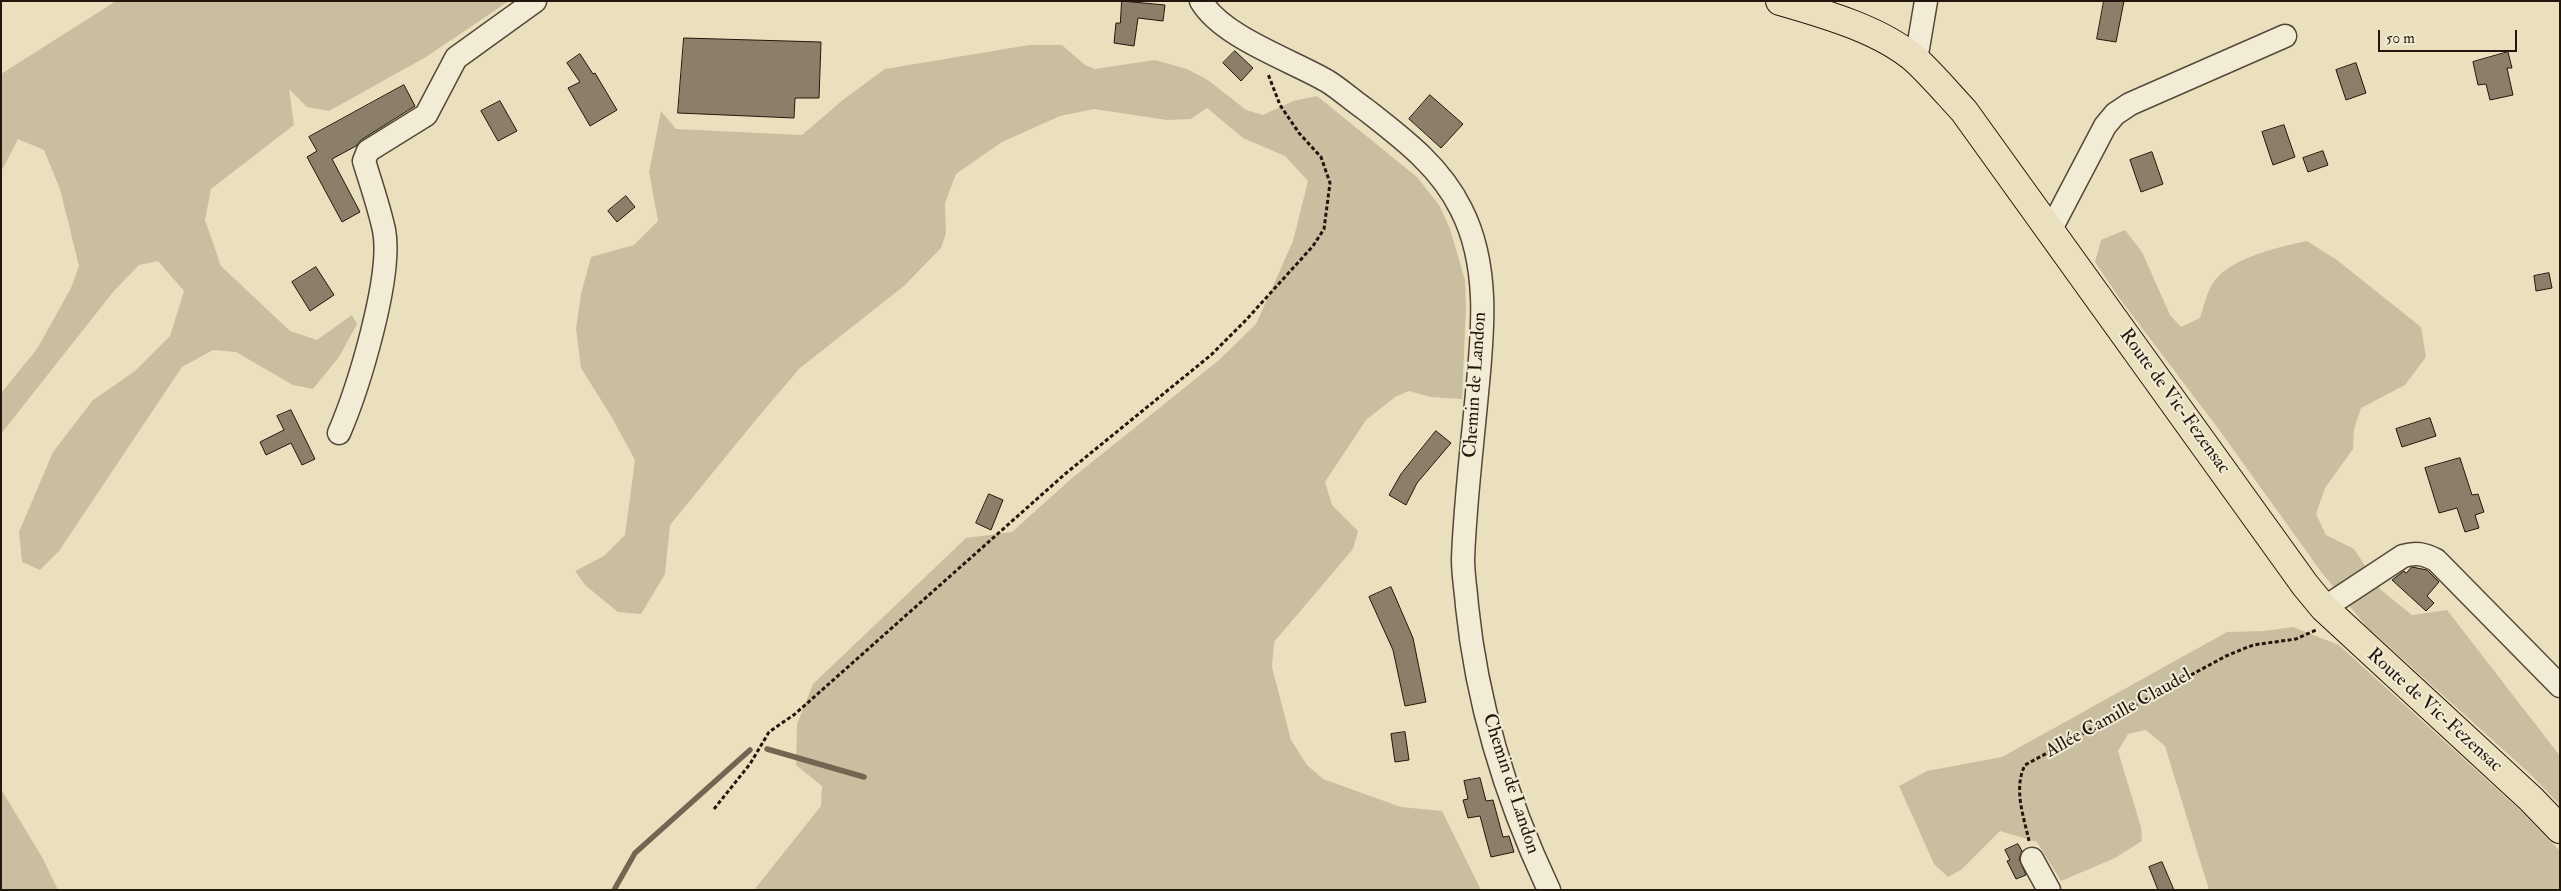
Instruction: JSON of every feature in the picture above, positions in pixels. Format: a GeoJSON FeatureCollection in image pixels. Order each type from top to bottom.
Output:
{"type":"FeatureCollection","features":[{"type":"Feature","properties":{"kind":"main road","name":"Route de Vic-Fezensac"},"geometry":{"type":"LineString","coordinates":[[1780,1],[1834,16],[1878,36],[1916,60],[1964,111],[2305,585],[2329,614],[2531,799],[2560,830]]}},
{"type":"Feature","properties":{"kind":"street"},"geometry":{"type":"LineString","coordinates":[[339,432],[352,401],[383,276],[384,231],[364,161],[368,152],[426,115],[456,58],[535,1]]}},
{"type":"Feature","properties":{"kind":"street","name":"Chemin de Landon"},"geometry":{"type":"LineString","coordinates":[[1201,1],[1214,18],[1236,34],[1329,82],[1412,146],[1441,176],[1462,209],[1474,244],[1482,295],[1482,343],[1463,562],[1469,626],[1477,674],[1492,740],[1518,815],[1549,890]]}},
{"type":"Feature","properties":{"kind":"street"},"geometry":{"type":"LineString","coordinates":[[1916,60],[1926,1]]}},
{"type":"Feature","properties":{"kind":"street"},"geometry":{"type":"LineString","coordinates":[[2050,229],[2105,126],[2115,114],[2130,104],[2285,36]]}},
{"type":"Feature","properties":{"kind":"street"},"geometry":{"type":"LineString","coordinates":[[2329,614],[2403,556],[2413,553],[2424,554],[2436,560],[2560,686]]}},
{"type":"Feature","properties":{"kind":"street"},"geometry":{"type":"LineString","coordinates":[[2032,859],[2049,890]]}},
{"type":"Feature","properties":{"kind":"path"},"geometry":{"type":"LineString","coordinates":[[714,809],[750,764],[769,732],[795,714],[1064,474],[1211,355],[1246,320],[1313,246],[1324,229],[1330,183],[1321,157],[1299,133],[1280,104],[1266,69]]}},
{"type":"Feature","properties":{"kind":"path","name":"Allée Camille Claudel"},"geometry":{"type":"LineString","coordinates":[[2032,859],[2019,789],[2020,776],[2025,766],[2226,656],[2253,645],[2296,639],[2323,627],[2329,614]]}},
{"type":"Feature","properties":{"kind":"shaded area"},"geometry":{"type":"Polygon","coordinates":[[[116,1],[509,1],[426,57],[329,111],[307,107],[289,89],[294,125],[211,189],[205,220],[221,266],[290,331],[317,340],[352,315],[357,324],[339,357],[313,389],[293,385],[236,352],[213,350],[182,367],[59,551],[40,570],[22,562],[19,532],[53,452],[93,400],[135,371],[170,336],[184,291],[158,261],[139,265],[113,292],[1,434],[1,393],[37,349],[71,288],[79,266],[60,189],[44,150],[18,139],[1,172],[1,74],[116,1]]]}},
{"type":"Feature","properties":{"kind":"shaded area"},"geometry":{"type":"Polygon","coordinates":[[[1029,45],[1062,45],[1085,65],[1095,69],[1155,60],[1187,69],[1208,80],[1246,110],[1263,115],[1293,101],[1317,96],[1417,177],[1439,205],[1450,229],[1465,280],[1466,308],[1462,399],[1431,397],[1409,391],[1395,397],[1366,420],[1325,482],[1332,505],[1358,531],[1353,549],[1274,642],[1272,667],[1291,740],[1307,765],[1323,779],[1401,807],[1442,811],[1481,890],[754,890],[821,806],[822,786],[796,765],[797,724],[813,684],[966,538],[1012,532],[1071,479],[1219,360],[1256,324],[1293,241],[1308,181],[1285,156],[1243,138],[1207,108],[1191,119],[1167,120],[1094,109],[1060,116],[1002,142],[956,174],[945,203],[946,233],[941,248],[904,286],[800,368],[759,416],[670,525],[665,574],[641,614],[618,612],[585,585],[575,571],[604,556],[625,535],[635,460],[611,416],[581,368],[576,329],[581,294],[591,257],[634,245],[658,221],[649,172],[661,111],[676,129],[802,135],[844,99],[885,69],[1029,45]]]}},
{"type":"Feature","properties":{"kind":"shaded area"},"geometry":{"type":"Polygon","coordinates":[[[2125,230],[2142,252],[2170,315],[2181,327],[2200,318],[2210,288],[2227,269],[2252,256],[2307,241],[2337,260],[2421,327],[2426,357],[2405,385],[2361,408],[2354,429],[2353,449],[2325,488],[2316,514],[2326,535],[2354,549],[2381,590],[2412,615],[2447,610],[2560,756],[2560,805],[2529,773],[2366,626],[2322,573],[2220,431],[2120,299],[2095,262],[2101,240],[2125,230]]]}},
{"type":"Feature","properties":{"kind":"shaded area"},"geometry":{"type":"Polygon","coordinates":[[[2293,627],[2339,645],[2522,812],[2560,851],[2560,890],[2209,890],[2165,746],[2146,730],[2128,734],[2118,751],[2141,827],[2142,841],[2115,858],[2061,881],[2037,842],[2000,831],[1961,870],[1948,877],[1934,864],[1899,786],[1927,771],[2002,757],[2227,632],[2264,631],[2293,627]]]}},
{"type":"Feature","properties":{"kind":"shaded area"},"geometry":{"type":"Polygon","coordinates":[[[1,789],[42,857],[58,890],[1,890],[1,789]]]}},
{"type":"Feature","properties":{"kind":"building"},"geometry":{"type":"Polygon","coordinates":[[[1122,1],[1165,5],[1163,21],[1138,18],[1134,46],[1114,43],[1116,23],[1120,23],[1122,1]]]}},
{"type":"Feature","properties":{"kind":"building"},"geometry":{"type":"Polygon","coordinates":[[[2104,1],[2124,1],[2116,42],[2097,39],[2104,1]]]}},
{"type":"Feature","properties":{"kind":"building"},"geometry":{"type":"Polygon","coordinates":[[[684,38],[821,42],[819,98],[795,98],[794,118],[678,113],[684,38]]]}},
{"type":"Feature","properties":{"kind":"building"},"geometry":{"type":"Polygon","coordinates":[[[1235,51],[1253,68],[1241,81],[1223,63],[1235,51]]]}},
{"type":"Feature","properties":{"kind":"building"},"geometry":{"type":"Polygon","coordinates":[[[2508,52],[2512,68],[2507,68],[2513,95],[2490,100],[2486,84],[2478,85],[2473,62],[2508,52]]]}},
{"type":"Feature","properties":{"kind":"building"},"geometry":{"type":"Polygon","coordinates":[[[580,54],[593,74],[595,73],[617,110],[590,126],[568,88],[580,82],[567,63],[580,54]]]}},
{"type":"Feature","properties":{"kind":"building"},"geometry":{"type":"Polygon","coordinates":[[[2356,63],[2366,93],[2346,100],[2336,70],[2356,63]]]}},
{"type":"Feature","properties":{"kind":"building"},"geometry":{"type":"Polygon","coordinates":[[[404,85],[415,106],[361,140],[356,146],[332,159],[360,212],[342,222],[307,157],[317,151],[309,137],[404,85]]]}},
{"type":"Feature","properties":{"kind":"building"},"geometry":{"type":"Polygon","coordinates":[[[1430,95],[1463,124],[1441,148],[1409,119],[1430,95]]]}},
{"type":"Feature","properties":{"kind":"building"},"geometry":{"type":"Polygon","coordinates":[[[500,101],[517,131],[498,141],[481,111],[500,101]]]}},
{"type":"Feature","properties":{"kind":"building"},"geometry":{"type":"Polygon","coordinates":[[[2284,125],[2295,157],[2273,165],[2262,132],[2284,125]]]}},
{"type":"Feature","properties":{"kind":"building"},"geometry":{"type":"Polygon","coordinates":[[[2323,151],[2328,165],[2308,172],[2303,158],[2323,151]]]}},
{"type":"Feature","properties":{"kind":"building"},"geometry":{"type":"Polygon","coordinates":[[[2152,152],[2163,184],[2141,192],[2130,160],[2152,152]]]}},
{"type":"Feature","properties":{"kind":"building"},"geometry":{"type":"Polygon","coordinates":[[[626,196],[635,207],[617,222],[608,211],[626,196]]]}},
{"type":"Feature","properties":{"kind":"building"},"geometry":{"type":"Polygon","coordinates":[[[316,267],[334,295],[310,311],[292,282],[316,267]]]}},
{"type":"Feature","properties":{"kind":"building"},"geometry":{"type":"Polygon","coordinates":[[[2549,273],[2552,288],[2536,291],[2534,276],[2549,273]]]}},
{"type":"Feature","properties":{"kind":"building"},"geometry":{"type":"Polygon","coordinates":[[[291,410],[315,459],[302,465],[291,443],[266,455],[260,442],[284,430],[277,416],[291,410]]]}},
{"type":"Feature","properties":{"kind":"building"},"geometry":{"type":"Polygon","coordinates":[[[2430,418],[2436,436],[2402,447],[2396,429],[2430,418]]]}},
{"type":"Feature","properties":{"kind":"building"},"geometry":{"type":"Polygon","coordinates":[[[1436,431],[1451,443],[1417,483],[1406,505],[1389,495],[1401,474],[1436,431]]]}},
{"type":"Feature","properties":{"kind":"building"},"geometry":{"type":"Polygon","coordinates":[[[2460,458],[2472,495],[2478,494],[2484,512],[2475,515],[2479,528],[2465,532],[2457,508],[2439,513],[2425,468],[2460,458]]]}},
{"type":"Feature","properties":{"kind":"building"},"geometry":{"type":"Polygon","coordinates":[[[989,494],[1003,500],[991,530],[976,523],[989,494]]]}},
{"type":"Feature","properties":{"kind":"building"},"geometry":{"type":"Polygon","coordinates":[[[2412,567],[2427,570],[2439,582],[2427,596],[2434,603],[2426,611],[2392,580],[2404,571],[2406,573],[2412,567]]]}},
{"type":"Feature","properties":{"kind":"building"},"geometry":{"type":"Polygon","coordinates":[[[1391,587],[1413,638],[1426,702],[1405,706],[1393,650],[1369,597],[1391,587]]]}},
{"type":"Feature","properties":{"kind":"building"},"geometry":{"type":"Polygon","coordinates":[[[1405,732],[1409,760],[1395,762],[1391,734],[1405,732]]]}},
{"type":"Feature","properties":{"kind":"building"},"geometry":{"type":"Polygon","coordinates":[[[1480,778],[1486,801],[1493,800],[1503,837],[1509,836],[1514,852],[1491,857],[1480,816],[1468,818],[1463,800],[1468,799],[1464,781],[1480,778]]]}},
{"type":"Feature","properties":{"kind":"building"},"geometry":{"type":"Polygon","coordinates":[[[2018,844],[2022,851],[2019,859],[2026,875],[2016,879],[2007,861],[2010,860],[2005,850],[2018,844]]]}},
{"type":"Feature","properties":{"kind":"building"},"geometry":{"type":"Polygon","coordinates":[[[2162,862],[2174,890],[2158,890],[2149,867],[2162,862]]]}},
{"type":"Feature","properties":{"kind":"waterway"},"geometry":{"type":"LineString","coordinates":[[767,749],[864,777]]}},
{"type":"Feature","properties":{"kind":"waterway"},"geometry":{"type":"LineString","coordinates":[[614,890],[635,853],[750,750]]}}]}
